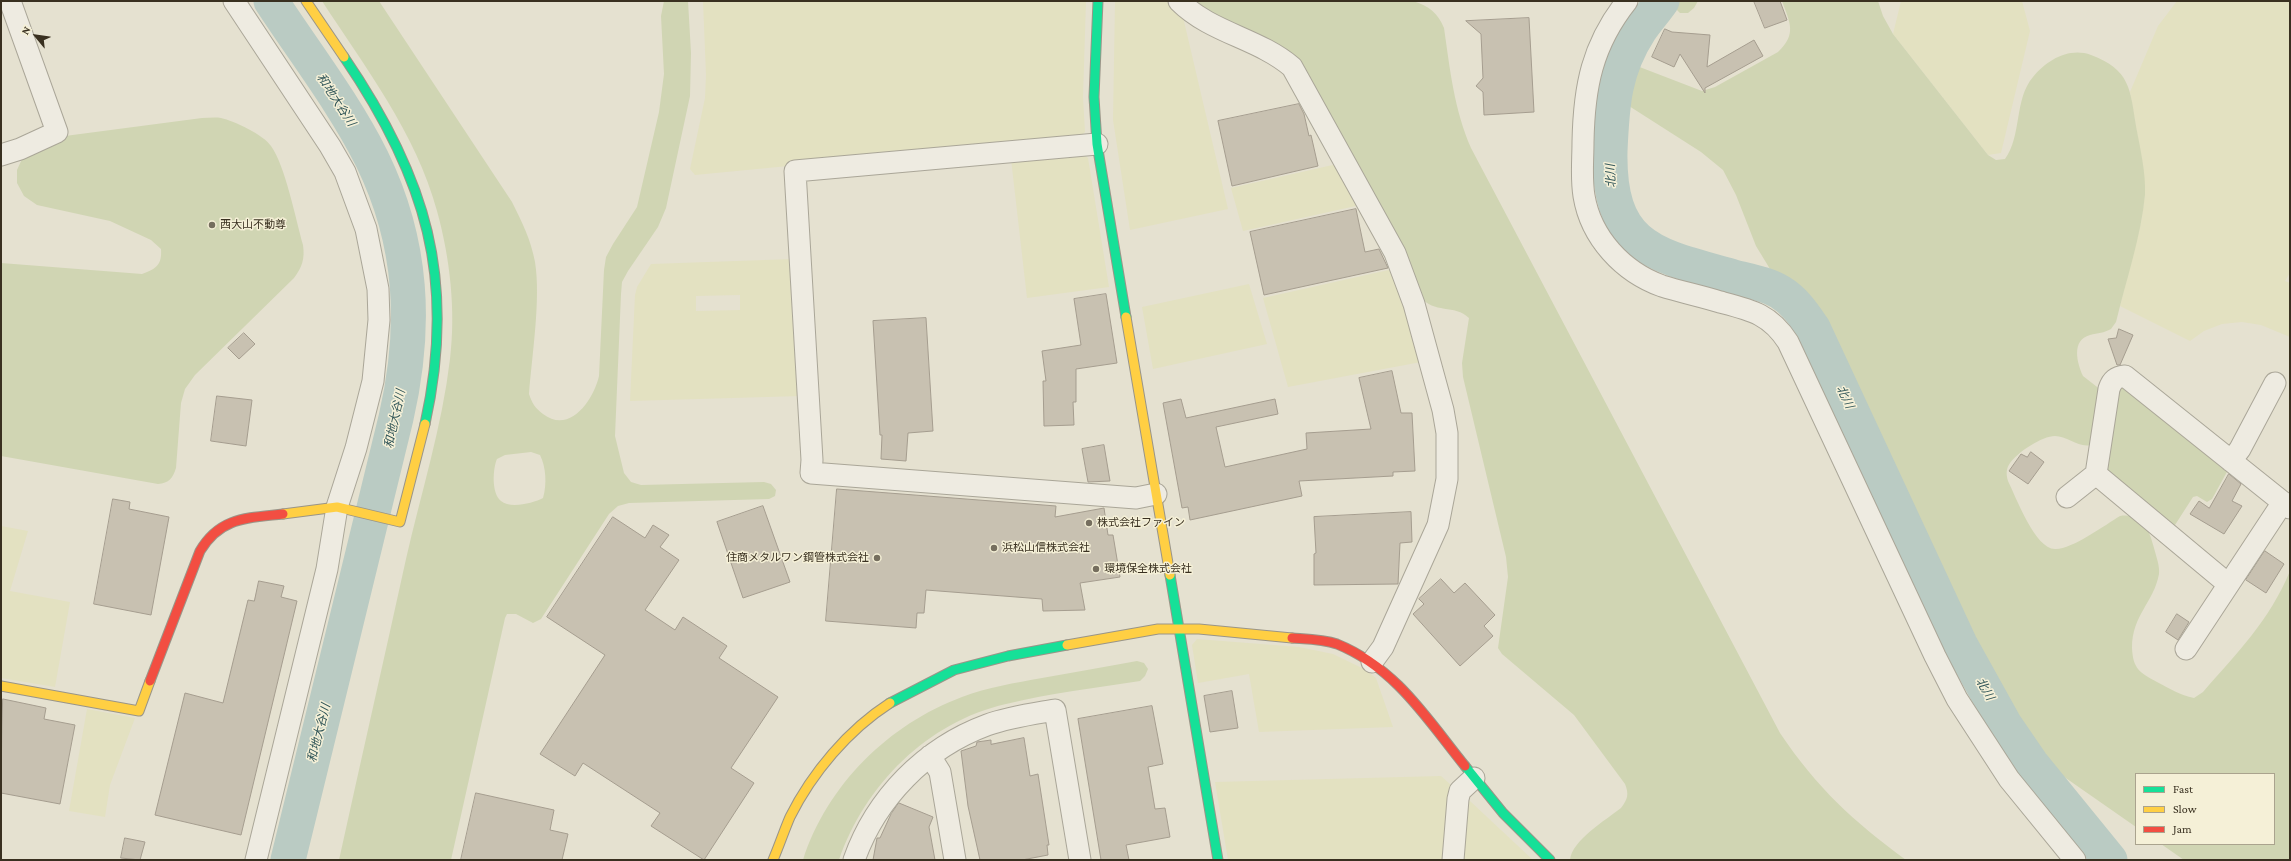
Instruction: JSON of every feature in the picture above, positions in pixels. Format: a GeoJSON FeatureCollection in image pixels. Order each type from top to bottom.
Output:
{"type":"FeatureCollection","features":[{"type":"Feature","properties":{"kind":"street"},"geometry":{"type":"LineString","coordinates":[[1,155],[20,149],[57,132],[10,1]]}},
{"type":"Feature","properties":{"kind":"street"},"geometry":{"type":"LineString","coordinates":[[234,1],[330,146],[345,172],[366,229],[373,259],[379,320],[373,381],[256,860]]}},
{"type":"Feature","properties":{"kind":"street"},"geometry":{"type":"LineString","coordinates":[[1,686],[139,711],[206,539],[216,530],[228,523],[241,519],[341,508],[400,522],[433,384],[439,320],[437,284],[432,248],[424,213],[398,145],[381,114],[306,1]]}},
{"type":"Feature","properties":{"kind":"street"},"geometry":{"type":"LineString","coordinates":[[1098,1],[1094,97],[1098,144],[1218,860]]}},
{"type":"Feature","properties":{"kind":"street"},"geometry":{"type":"LineString","coordinates":[[1180,1],[1199,18],[1264,48],[1279,56],[1292,67],[1383,228],[1403,272],[1414,304],[1443,410],[1448,456],[1447,479],[1440,517],[1429,546],[1383,647],[1372,662]]}},
{"type":"Feature","properties":{"kind":"street"},"geometry":{"type":"LineString","coordinates":[[1628,1],[1605,34],[1588,82],[1584,107],[1582,173],[1584,197],[1591,221],[1607,247],[1619,261],[1639,275],[1662,285],[1750,310],[1766,317],[1779,327],[1788,342],[1935,656],[1957,699],[2009,779],[2076,860]]}},
{"type":"Feature","properties":{"kind":"street"},"geometry":{"type":"LineString","coordinates":[[1098,144],[795,171],[812,460],[811,473],[1136,498],[1156,494]]}},
{"type":"Feature","properties":{"kind":"street"},"geometry":{"type":"LineString","coordinates":[[2067,497],[2096,474],[2109,389],[2112,382],[2118,377],[2125,376],[2286,505],[2228,584],[2186,649]]}},
{"type":"Feature","properties":{"kind":"street"},"geometry":{"type":"LineString","coordinates":[[2231,460],[2240,449],[2275,383]]}},
{"type":"Feature","properties":{"kind":"street"},"geometry":{"type":"LineString","coordinates":[[2096,474],[2228,584]]}},
{"type":"Feature","properties":{"kind":"street"},"geometry":{"type":"LineString","coordinates":[[773,860],[790,818],[820,770],[858,728],[903,695],[928,681],[980,662],[1158,630],[1179,629],[1211,630],[1318,640],[1353,651],[1372,662],[1398,683],[1503,813],[1550,860]]}},
{"type":"Feature","properties":{"kind":"street"},"geometry":{"type":"LineString","coordinates":[[854,860],[868,828],[880,808],[909,774],[930,756],[952,741],[987,725],[1009,718],[1055,710],[1080,860]]}},
{"type":"Feature","properties":{"kind":"street"},"geometry":{"type":"LineString","coordinates":[[930,756],[940,772],[955,860]]}},
{"type":"Feature","properties":{"kind":"street"},"geometry":{"type":"LineString","coordinates":[[1453,860],[1458,798],[1460,791],[1474,778]]}},
{"type":"Feature","properties":{"kind":"shaded area"},"geometry":{"type":"Polygon","coordinates":[[[703,1],[1086,1],[1083,97],[1085,132],[1079,138],[695,175],[690,169],[705,98],[706,75],[703,1]]]}},
{"type":"Feature","properties":{"kind":"shaded area"},"geometry":{"type":"Polygon","coordinates":[[[1115,1],[1168,1],[1183,17],[1228,209],[1130,230],[1113,120],[1115,1]]]}},
{"type":"Feature","properties":{"kind":"shaded area"},"geometry":{"type":"Polygon","coordinates":[[[1901,1],[2022,1],[2030,31],[2001,153],[1988,155],[1893,34],[1901,1]]]}},
{"type":"Feature","properties":{"kind":"shaded area"},"geometry":{"type":"Polygon","coordinates":[[[2177,1],[2290,1],[2290,273],[2285,281],[2290,283],[2290,337],[2261,325],[2242,322],[2222,324],[2204,331],[2190,341],[2120,306],[2141,222],[2145,194],[2143,168],[2130,92],[2158,26],[2177,1]]]}},
{"type":"Feature","properties":{"kind":"shaded area"},"geometry":{"type":"Polygon","coordinates":[[[1081,153],[1088,158],[1109,287],[1027,298],[1011,159],[1081,153]]]}},
{"type":"Feature","properties":{"kind":"shaded area"},"geometry":{"type":"Polygon","coordinates":[[[1337,164],[1360,205],[1243,231],[1231,188],[1337,164]]]}},
{"type":"Feature","properties":{"kind":"shaded area"},"geometry":{"type":"Polygon","coordinates":[[[793,259],[801,396],[630,401],[635,295],[637,287],[651,264],[793,259]],[[740,295],[696,296],[696,311],[740,310],[740,295]]]}},
{"type":"Feature","properties":{"kind":"shaded area"},"geometry":{"type":"Polygon","coordinates":[[[1393,269],[1421,362],[1288,387],[1263,298],[1393,269]]]}},
{"type":"Feature","properties":{"kind":"shaded area"},"geometry":{"type":"Polygon","coordinates":[[[1249,284],[1267,344],[1153,369],[1142,307],[1249,284]]]}},
{"type":"Feature","properties":{"kind":"shaded area"},"geometry":{"type":"Polygon","coordinates":[[[1,526],[28,531],[10,591],[70,602],[55,687],[1,678],[1,526]]]}},
{"type":"Feature","properties":{"kind":"shaded area"},"geometry":{"type":"Polygon","coordinates":[[[1197,639],[1299,647],[1333,654],[1364,669],[1376,678],[1393,727],[1259,732],[1249,674],[1198,683],[1192,645],[1197,639]]]}},
{"type":"Feature","properties":{"kind":"shaded area"},"geometry":{"type":"Polygon","coordinates":[[[87,709],[135,718],[110,785],[105,817],[69,811],[87,709]]]}},
{"type":"Feature","properties":{"kind":"shaded area"},"geometry":{"type":"Polygon","coordinates":[[[1441,776],[1451,785],[1445,860],[1228,860],[1215,782],[1441,776]]]}},
{"type":"Feature","properties":{"kind":"shaded area"},"geometry":{"type":"Polygon","coordinates":[[[1470,801],[1533,860],[1460,860],[1464,804],[1470,801]]]}},
{"type":"Feature","properties":{"kind":"green space"},"geometry":{"type":"Polygon","coordinates":[[[322,1],[379,1],[512,202],[529,239],[537,277],[537,310],[529,394],[534,405],[543,414],[553,419],[562,420],[579,412],[586,404],[592,395],[599,376],[604,270],[606,257],[637,207],[659,112],[664,74],[661,16],[664,1],[688,1],[691,53],[690,96],[666,208],[658,227],[622,282],[615,436],[624,473],[631,482],[641,485],[764,482],[771,484],[776,490],[775,496],[769,499],[629,503],[618,506],[609,514],[541,619],[533,623],[516,614],[507,614],[451,860],[339,860],[406,559],[442,410],[452,340],[452,303],[451,284],[442,229],[428,182],[403,128],[388,102],[322,1]],[[531,452],[505,455],[497,459],[494,474],[494,487],[501,501],[510,505],[516,505],[534,502],[543,498],[545,476],[544,465],[540,455],[531,452]]]}},
{"type":"Feature","properties":{"kind":"green space"},"geometry":{"type":"Polygon","coordinates":[[[1192,1],[1413,1],[1424,5],[1436,14],[1444,28],[1460,119],[1471,148],[1780,733],[1808,771],[1822,787],[1869,831],[1906,860],[1570,860],[1572,853],[1583,838],[1621,808],[1625,802],[1627,791],[1625,784],[1574,715],[1502,654],[1498,648],[1508,577],[1506,557],[1463,377],[1462,363],[1469,318],[1457,311],[1432,305],[1421,297],[1308,77],[1192,1]]]}},
{"type":"Feature","properties":{"kind":"green space"},"geometry":{"type":"Polygon","coordinates":[[[1675,1],[1698,1],[1694,8],[1688,13],[1680,13],[1675,8],[1675,1]]]}},
{"type":"Feature","properties":{"kind":"green space"},"geometry":{"type":"Polygon","coordinates":[[[1782,1],[1878,1],[1883,16],[1893,34],[1988,155],[1996,160],[2005,159],[2010,150],[2014,140],[2020,107],[2027,86],[2033,77],[2052,60],[2067,54],[2083,53],[2091,55],[2114,67],[2126,82],[2132,101],[2142,160],[2145,178],[2145,195],[2137,243],[2116,322],[2111,329],[2084,338],[2078,347],[2077,352],[2079,365],[2083,376],[2101,390],[2093,444],[2079,444],[2065,438],[2055,436],[2044,439],[2031,445],[2010,463],[2007,478],[2033,532],[2040,541],[2048,547],[2055,549],[2070,546],[2120,516],[2131,516],[2138,519],[2149,532],[2158,564],[2159,574],[2153,593],[2139,617],[2133,636],[2132,648],[2134,661],[2138,670],[2146,676],[2184,695],[2194,698],[2203,692],[2252,635],[2282,589],[2290,571],[2290,860],[2184,860],[2162,845],[2275,845],[2275,773],[2135,773],[2135,826],[2060,774],[2038,756],[2011,721],[1967,641],[1819,324],[1805,304],[1770,269],[1756,246],[1736,195],[1723,170],[1701,152],[1629,106],[1626,101],[1623,84],[1628,74],[1637,66],[1702,91],[1715,87],[1778,52],[1788,40],[1790,34],[1787,16],[1782,1]]]}},
{"type":"Feature","properties":{"kind":"green space"},"geometry":{"type":"Polygon","coordinates":[[[202,118],[221,118],[233,122],[256,133],[271,146],[281,166],[303,245],[304,255],[299,270],[294,278],[195,375],[185,389],[181,403],[176,468],[172,477],[168,481],[158,484],[1,456],[1,263],[142,274],[155,268],[161,259],[161,249],[151,240],[110,221],[37,205],[24,196],[17,183],[17,170],[22,159],[65,136],[202,118]]]}},
{"type":"Feature","properties":{"kind":"green space"},"geometry":{"type":"Polygon","coordinates":[[[2120,383],[2228,470],[2212,499],[2207,502],[2197,496],[2193,497],[2175,525],[2170,526],[2107,472],[2120,383]]]}},
{"type":"Feature","properties":{"kind":"green space"},"geometry":{"type":"Polygon","coordinates":[[[1137,661],[1144,663],[1148,669],[1145,676],[1140,681],[1023,700],[977,713],[950,725],[925,741],[882,782],[850,833],[839,860],[803,860],[814,833],[828,807],[845,783],[864,760],[910,723],[935,709],[962,697],[982,691],[1137,661]]]}},
{"type":"Feature","properties":{"kind":"building"},"geometry":{"type":"Polygon","coordinates":[[[1754,1],[1780,1],[1787,20],[1765,28],[1754,1]]]}},
{"type":"Feature","properties":{"kind":"building"},"geometry":{"type":"Polygon","coordinates":[[[1529,18],[1534,112],[1484,115],[1483,92],[1476,86],[1483,78],[1481,34],[1466,21],[1529,18]]]}},
{"type":"Feature","properties":{"kind":"building"},"geometry":{"type":"Polygon","coordinates":[[[1665,29],[1672,32],[1710,35],[1707,67],[1754,40],[1763,56],[1705,88],[1705,93],[1680,54],[1674,67],[1652,57],[1665,29]]]}},
{"type":"Feature","properties":{"kind":"building"},"geometry":{"type":"Polygon","coordinates":[[[1299,104],[1304,114],[1309,136],[1311,135],[1318,166],[1232,186],[1218,121],[1299,104]]]}},
{"type":"Feature","properties":{"kind":"building"},"geometry":{"type":"Polygon","coordinates":[[[1356,209],[1365,252],[1379,249],[1388,268],[1264,295],[1250,232],[1356,209]]]}},
{"type":"Feature","properties":{"kind":"building"},"geometry":{"type":"Polygon","coordinates":[[[1106,294],[1117,363],[1076,369],[1076,402],[1073,402],[1074,425],[1044,426],[1043,381],[1046,381],[1042,351],[1081,345],[1074,299],[1106,294]]]}},
{"type":"Feature","properties":{"kind":"building"},"geometry":{"type":"Polygon","coordinates":[[[926,318],[933,431],[908,433],[906,461],[881,459],[882,435],[880,435],[873,321],[926,318]]]}},
{"type":"Feature","properties":{"kind":"building"},"geometry":{"type":"Polygon","coordinates":[[[2119,329],[2133,335],[2120,365],[2117,365],[2108,339],[2116,338],[2119,329]]]}},
{"type":"Feature","properties":{"kind":"building"},"geometry":{"type":"Polygon","coordinates":[[[244,333],[255,344],[239,359],[228,348],[244,333]]]}},
{"type":"Feature","properties":{"kind":"building"},"geometry":{"type":"Polygon","coordinates":[[[1392,371],[1401,413],[1412,413],[1415,471],[1393,472],[1393,476],[1299,481],[1302,496],[1190,520],[1188,507],[1182,508],[1163,403],[1181,399],[1186,418],[1275,399],[1278,414],[1216,427],[1225,467],[1307,449],[1306,433],[1371,429],[1359,378],[1392,371]]]}},
{"type":"Feature","properties":{"kind":"building"},"geometry":{"type":"Polygon","coordinates":[[[217,396],[252,400],[246,446],[211,441],[217,396]]]}},
{"type":"Feature","properties":{"kind":"building"},"geometry":{"type":"Polygon","coordinates":[[[1104,445],[1110,481],[1088,482],[1082,449],[1104,445]]]}},
{"type":"Feature","properties":{"kind":"building"},"geometry":{"type":"Polygon","coordinates":[[[2031,452],[2044,462],[2028,484],[2009,471],[2021,454],[2027,457],[2031,452]]]}},
{"type":"Feature","properties":{"kind":"building"},"geometry":{"type":"Polygon","coordinates":[[[2229,474],[2241,484],[2232,501],[2242,506],[2224,534],[2190,514],[2199,501],[2209,508],[2229,474]]]}},
{"type":"Feature","properties":{"kind":"building"},"geometry":{"type":"Polygon","coordinates":[[[837,489],[1056,506],[1055,517],[1104,508],[1108,535],[1113,535],[1120,577],[1080,583],[1085,610],[1043,611],[1042,599],[926,590],[924,613],[917,613],[916,628],[826,621],[837,489]]]}},
{"type":"Feature","properties":{"kind":"building"},"geometry":{"type":"Polygon","coordinates":[[[113,499],[130,502],[129,509],[169,517],[151,615],[94,604],[113,499]]]}},
{"type":"Feature","properties":{"kind":"building"},"geometry":{"type":"Polygon","coordinates":[[[763,506],[790,582],[743,598],[717,522],[763,506]]]}},
{"type":"Feature","properties":{"kind":"building"},"geometry":{"type":"Polygon","coordinates":[[[1411,512],[1412,542],[1400,543],[1398,584],[1314,585],[1314,554],[1316,553],[1314,517],[1411,512]]]}},
{"type":"Feature","properties":{"kind":"building"},"geometry":{"type":"Polygon","coordinates":[[[613,517],[645,538],[653,525],[669,535],[660,547],[679,560],[645,610],[675,630],[683,617],[727,646],[719,658],[778,697],[731,768],[754,783],[704,860],[651,826],[660,813],[583,763],[575,776],[540,754],[605,655],[547,617],[613,517]]]}},
{"type":"Feature","properties":{"kind":"building"},"geometry":{"type":"Polygon","coordinates":[[[2265,551],[2284,564],[2266,593],[2246,580],[2265,551]]]}},
{"type":"Feature","properties":{"kind":"building"},"geometry":{"type":"Polygon","coordinates":[[[1441,579],[1454,593],[1465,583],[1495,615],[1484,626],[1493,636],[1460,666],[1413,614],[1424,604],[1419,599],[1441,579]]]}},
{"type":"Feature","properties":{"kind":"building"},"geometry":{"type":"Polygon","coordinates":[[[259,581],[284,586],[281,597],[297,601],[241,835],[155,815],[185,693],[223,703],[248,600],[254,601],[259,581]]]}},
{"type":"Feature","properties":{"kind":"building"},"geometry":{"type":"Polygon","coordinates":[[[2177,614],[2189,622],[2178,640],[2166,632],[2177,614]]]}},
{"type":"Feature","properties":{"kind":"building"},"geometry":{"type":"Polygon","coordinates":[[[1232,691],[1238,728],[1210,732],[1204,696],[1232,691]]]}},
{"type":"Feature","properties":{"kind":"building"},"geometry":{"type":"Polygon","coordinates":[[[3,699],[46,708],[44,719],[75,725],[60,804],[1,793],[3,699]]]}},
{"type":"Feature","properties":{"kind":"building"},"geometry":{"type":"Polygon","coordinates":[[[1152,706],[1163,764],[1148,767],[1155,809],[1165,808],[1170,837],[1126,845],[1129,860],[1101,860],[1078,719],[1152,706]]]}},
{"type":"Feature","properties":{"kind":"building"},"geometry":{"type":"Polygon","coordinates":[[[1024,738],[1030,776],[1038,774],[1049,845],[1047,845],[1048,855],[1022,860],[980,860],[968,806],[961,751],[976,746],[977,742],[991,740],[991,744],[1024,738]]]}},
{"type":"Feature","properties":{"kind":"building"},"geometry":{"type":"Polygon","coordinates":[[[476,793],[554,810],[550,830],[568,834],[562,860],[461,860],[476,793]]]}},
{"type":"Feature","properties":{"kind":"building"},"geometry":{"type":"Polygon","coordinates":[[[899,803],[933,817],[929,827],[935,860],[873,860],[877,838],[880,838],[891,814],[899,803]]]}},
{"type":"Feature","properties":{"kind":"building"},"geometry":{"type":"Polygon","coordinates":[[[125,838],[145,842],[140,860],[121,858],[125,838]]]}},
{"type":"Feature","properties":{"kind":"waterway","name":"和地大谷川"},"geometry":{"type":"LineString","coordinates":[[271,1],[324,78],[349,118],[372,159],[386,191],[396,222],[403,254],[407,286],[408,318],[407,351],[403,384],[396,418],[288,860]]}},
{"type":"Feature","properties":{"kind":"waterway","name":"北川"},"geometry":{"type":"LineString","coordinates":[[1662,1],[1640,30],[1631,45],[1616,88],[1610,151],[1612,184],[1617,209],[1628,228],[1642,242],[1660,253],[1681,262],[1769,287],[1780,292],[1795,304],[1803,313],[1813,328],[1960,644],[2005,725],[2031,763],[2110,860]]}},
{"type":"Feature","properties":{"kind":"traffic: fast"},"geometry":{"type":"LineString","coordinates":[[1098,1],[1094,97],[1097,144],[1126,317]]}},
{"type":"Feature","properties":{"kind":"traffic: fast"},"geometry":{"type":"LineString","coordinates":[[344,57],[372,101],[396,145],[414,188],[427,232],[435,276],[437,323],[434,372],[425,424]]}},
{"type":"Feature","properties":{"kind":"traffic: fast"},"geometry":{"type":"LineString","coordinates":[[1170,575],[1218,860]]}},
{"type":"Feature","properties":{"kind":"traffic: fast"},"geometry":{"type":"LineString","coordinates":[[890,703],[954,670],[1008,656],[1067,645]]}},
{"type":"Feature","properties":{"kind":"traffic: fast"},"geometry":{"type":"LineString","coordinates":[[1465,766],[1503,813],[1550,860]]}},
{"type":"Feature","properties":{"kind":"traffic: slow"},"geometry":{"type":"LineString","coordinates":[[306,1],[344,57]]}},
{"type":"Feature","properties":{"kind":"traffic: slow"},"geometry":{"type":"LineString","coordinates":[[1126,317],[1170,575]]}},
{"type":"Feature","properties":{"kind":"traffic: slow"},"geometry":{"type":"LineString","coordinates":[[283,514],[337,507],[400,522],[425,424]]}},
{"type":"Feature","properties":{"kind":"traffic: slow"},"geometry":{"type":"LineString","coordinates":[[1067,645],[1158,629],[1199,629],[1292,638]]}},
{"type":"Feature","properties":{"kind":"traffic: slow"},"geometry":{"type":"LineString","coordinates":[[1,686],[139,711],[150,681]]}},
{"type":"Feature","properties":{"kind":"traffic: slow"},"geometry":{"type":"LineString","coordinates":[[773,860],[790,817],[809,784],[820,769],[846,739],[890,703]]}},
{"type":"Feature","properties":{"kind":"traffic: jam"},"geometry":{"type":"LineString","coordinates":[[150,681],[200,551],[208,540],[216,531],[236,521],[246,518],[283,514]]}},
{"type":"Feature","properties":{"kind":"traffic: jam"},"geometry":{"type":"LineString","coordinates":[[1292,638],[1332,642],[1358,654],[1377,667],[1409,696],[1465,766]]}},
{"type":"Feature","properties":{"kind":"place","name":"西大山不動尊"},"geometry":{"type":"Point","coordinates":[212,225]}},
{"type":"Feature","properties":{"kind":"place","name":"株式会社ファイン"},"geometry":{"type":"Point","coordinates":[1089,523]}},
{"type":"Feature","properties":{"kind":"place","name":"浜松山信株式会社"},"geometry":{"type":"Point","coordinates":[994,548]}},
{"type":"Feature","properties":{"kind":"place","name":"住商メタルワン鋼管株式会社"},"geometry":{"type":"Point","coordinates":[877,558]}},
{"type":"Feature","properties":{"kind":"place","name":"環境保全株式会社"},"geometry":{"type":"Point","coordinates":[1096,569]}}]}
